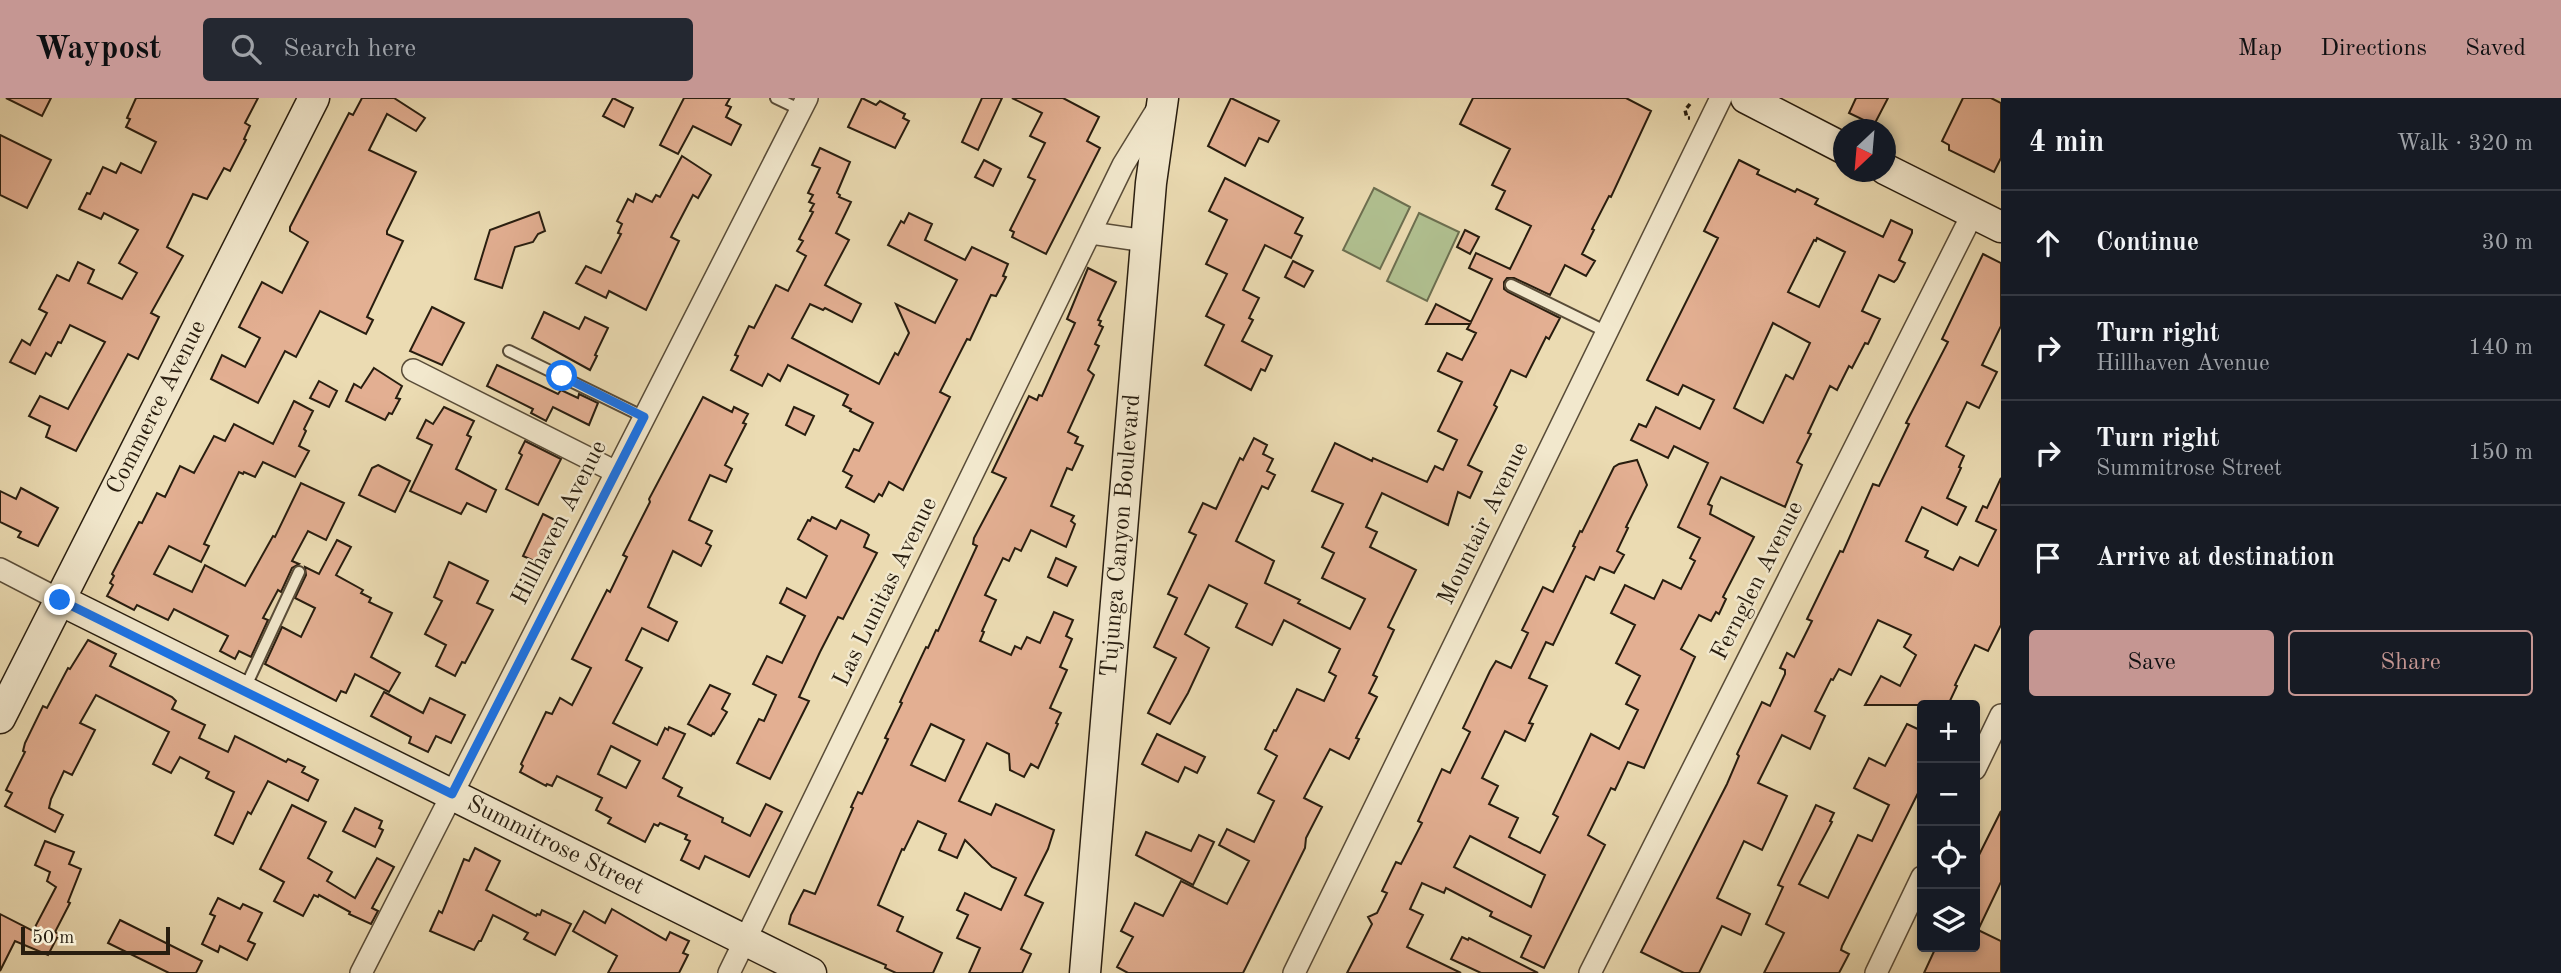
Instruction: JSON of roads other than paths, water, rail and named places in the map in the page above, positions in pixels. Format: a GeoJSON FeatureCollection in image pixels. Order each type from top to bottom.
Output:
{"type":"FeatureCollection","features":[{"type":"Feature","properties":{"kind":"street","name":"Commerce Avenue"},"geometry":{"type":"LineString","coordinates":[[0,718],[314,98]]}},
{"type":"Feature","properties":{"kind":"street","name":"Mountair Avenue"},"geometry":{"type":"LineString","coordinates":[[1294,973],[1721,98]]}},
{"type":"Feature","properties":{"kind":"street"},"geometry":{"type":"LineString","coordinates":[[1746,98],[1833,143]]}},
{"type":"Feature","properties":{"kind":"street","name":"Las Lunitas Avenue"},"geometry":{"type":"LineString","coordinates":[[729,973],[1122,165],[1163,99]]}},
{"type":"Feature","properties":{"kind":"street","name":"Tujunga Canyon Boulevard"},"geometry":{"type":"LineString","coordinates":[[1085,973],[1150,183],[1163,99]]}},
{"type":"Feature","properties":{"kind":"street","name":"Hillhaven Avenue"},"geometry":{"type":"LineString","coordinates":[[361,973],[804,104]]}},
{"type":"Feature","properties":{"kind":"street"},"geometry":{"type":"LineString","coordinates":[[1896,174],[2001,227]]}},
{"type":"Feature","properties":{"kind":"street","name":"Fernglen Avenue"},"geometry":{"type":"LineString","coordinates":[[1590,973],[1973,213]]}},
{"type":"Feature","properties":{"kind":"street"},"geometry":{"type":"LineString","coordinates":[[1091,233],[1146,241]]}},
{"type":"Feature","properties":{"kind":"street"},"geometry":{"type":"LineString","coordinates":[[413,370],[616,472]]}},
{"type":"Feature","properties":{"kind":"street","name":"Summitrose Street"},"geometry":{"type":"LineString","coordinates":[[0,569],[811,973]]}},
{"type":"Feature","properties":{"kind":"street"},"geometry":{"type":"LineString","coordinates":[[1978,763],[2001,715]]}},
{"type":"Feature","properties":{"kind":"street"},"geometry":{"type":"LineString","coordinates":[[1876,973],[1917,887]]}},
{"type":"Feature","properties":{"kind":"lane"},"geometry":{"type":"LineString","coordinates":[[776,98],[804,104]]}},
{"type":"Feature","properties":{"kind":"lane"},"geometry":{"type":"LineString","coordinates":[[1511,285],[1607,332]]}},
{"type":"Feature","properties":{"kind":"lane"},"geometry":{"type":"LineString","coordinates":[[509,351],[644,417]]}},
{"type":"Feature","properties":{"kind":"lane"},"geometry":{"type":"LineString","coordinates":[[243,691],[299,572]]}}]}
